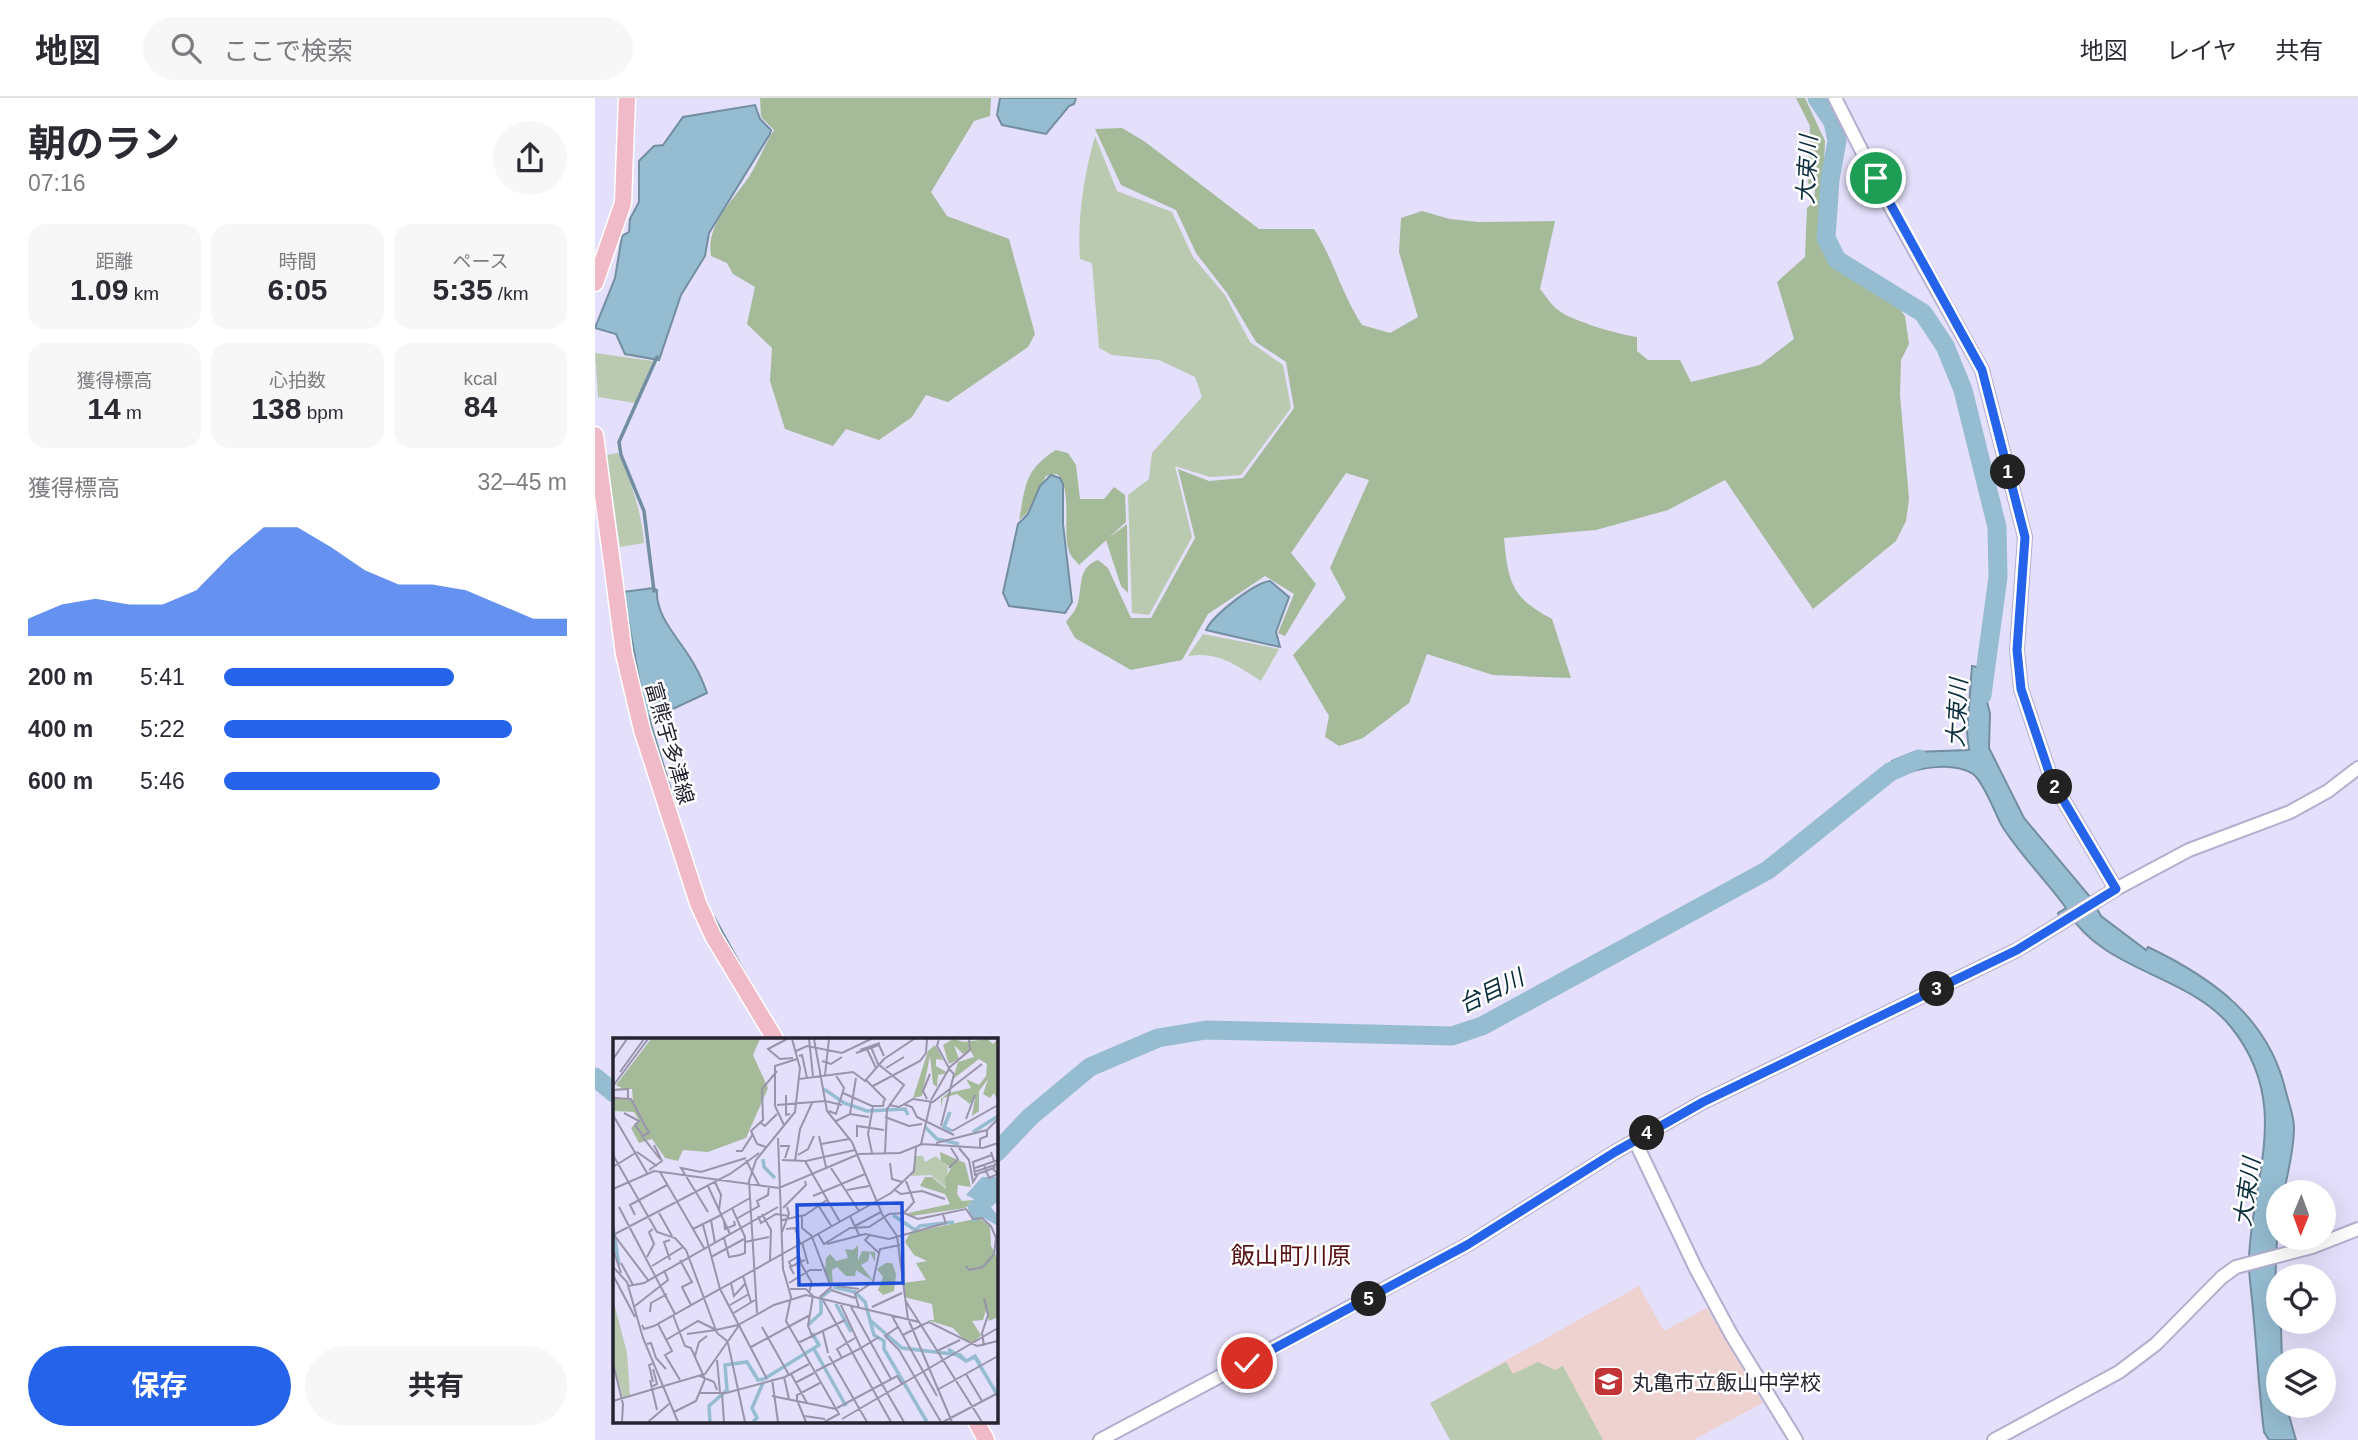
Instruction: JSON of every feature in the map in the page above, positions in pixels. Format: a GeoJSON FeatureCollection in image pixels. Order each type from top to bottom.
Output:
{"type":"FeatureCollection","features":[{"type":"Feature","properties":{"kind":"main road"},"geometry":{"type":"LineString","coordinates":[[595,283],[623,203],[627,98]]}},
{"type":"Feature","properties":{"kind":"main road","name":"富熊宇多津線"},"geometry":{"type":"LineString","coordinates":[[595,435],[624,654],[642,730],[698,903],[713,936],[774,1038]]}},
{"type":"Feature","properties":{"kind":"main road"},"geometry":{"type":"LineString","coordinates":[[977,1422],[986,1440]]}},
{"type":"Feature","properties":{"kind":"street"},"geometry":{"type":"LineString","coordinates":[[1835,98],[1887,199],[1982,370],[2025,537],[2017,650],[2021,689],[2052,781],[2116,889]]}},
{"type":"Feature","properties":{"kind":"street"},"geometry":{"type":"LineString","coordinates":[[1100,1440],[1411,1277],[1635,1141],[1781,1062],[1973,972],[2189,850],[2290,812],[2328,792],[2358,768]]}},
{"type":"Feature","properties":{"kind":"street"},"geometry":{"type":"LineString","coordinates":[[1635,1141],[1696,1269],[1796,1440]]}},
{"type":"Feature","properties":{"kind":"street"},"geometry":{"type":"LineString","coordinates":[[1994,1440],[2119,1372],[2156,1344],[2222,1277],[2236,1267],[2312,1247],[2358,1229]]}},
{"type":"Feature","properties":{"kind":"shaded area","name":"丸亀市立飯山中学校"},"geometry":{"type":"Polygon","coordinates":[[[1639,1286],[1664,1331],[1707,1308],[1763,1403],[1693,1440],[1450,1440],[1430,1403],[1639,1286]]]}},
{"type":"Feature","properties":{"kind":"green space"},"geometry":{"type":"Polygon","coordinates":[[[760,98],[991,98],[990,116],[974,121],[931,192],[947,216],[1009,239],[1035,334],[1028,347],[948,402],[926,395],[912,417],[879,440],[846,429],[833,446],[785,429],[770,381],[772,348],[747,324],[755,287],[733,274],[727,263],[711,256],[710,244],[724,210],[747,180],[774,130],[761,117],[760,98]]]}},
{"type":"Feature","properties":{"kind":"green space"},"geometry":{"type":"Polygon","coordinates":[[[1796,98],[1805,98],[1825,141],[1821,236],[1830,260],[1889,294],[1905,316],[1909,344],[1901,360],[1900,395],[1909,499],[1906,521],[1896,541],[1813,609],[1725,480],[1668,510],[1596,530],[1504,538],[1510,578],[1528,604],[1552,619],[1571,678],[1493,675],[1427,654],[1409,703],[1363,738],[1339,746],[1325,737],[1329,716],[1293,655],[1346,598],[1330,568],[1369,480],[1346,473],[1291,553],[1316,584],[1285,636],[1278,633],[1294,594],[1265,576],[1208,614],[1182,660],[1131,670],[1075,638],[1066,622],[1076,608],[1086,568],[1098,560],[1108,568],[1131,618],[1151,618],[1195,538],[1178,469],[1209,481],[1243,478],[1294,408],[1286,362],[1256,342],[1227,293],[1196,253],[1176,210],[1121,185],[1095,129],[1122,128],[1144,141],[1259,229],[1314,229],[1362,325],[1390,333],[1418,317],[1399,252],[1401,218],[1422,211],[1450,219],[1478,222],[1555,221],[1540,289],[1551,303],[1574,319],[1637,337],[1637,351],[1648,360],[1680,360],[1691,382],[1760,365],[1794,339],[1777,282],[1805,257],[1807,208],[1814,202],[1815,189],[1808,183],[1810,126],[1796,98]]]}},
{"type":"Feature","properties":{"kind":"green space"},"geometry":{"type":"Polygon","coordinates":[[[1095,136],[1117,191],[1172,212],[1193,257],[1225,295],[1250,342],[1283,365],[1291,408],[1241,475],[1210,477],[1175,466],[1192,537],[1149,615],[1132,613],[1128,495],[1149,479],[1152,453],[1202,397],[1195,377],[1159,360],[1112,355],[1099,348],[1092,263],[1080,259],[1079,244],[1082,197],[1095,136]]]}},
{"type":"Feature","properties":{"kind":"green space"},"geometry":{"type":"Polygon","coordinates":[[[595,353],[653,361],[635,403],[598,397],[595,353]]]}},
{"type":"Feature","properties":{"kind":"green space"},"geometry":{"type":"Polygon","coordinates":[[[1056,450],[1068,453],[1076,465],[1080,499],[1104,499],[1114,487],[1125,495],[1126,522],[1079,565],[1069,551],[1065,489],[1057,474],[1046,476],[1027,513],[1019,520],[1028,479],[1038,464],[1056,450]]]}},
{"type":"Feature","properties":{"kind":"green space"},"geometry":{"type":"Polygon","coordinates":[[[618,453],[635,497],[644,543],[620,547],[606,455],[618,453]]]}},
{"type":"Feature","properties":{"kind":"green space"},"geometry":{"type":"Polygon","coordinates":[[[1127,524],[1128,593],[1121,586],[1106,540],[1127,524]]]}},
{"type":"Feature","properties":{"kind":"green space"},"geometry":{"type":"Polygon","coordinates":[[[1203,634],[1279,649],[1261,681],[1218,657],[1188,656],[1203,634]]]}},
{"type":"Feature","properties":{"kind":"green space"},"geometry":{"type":"Polygon","coordinates":[[[1506,1362],[1513,1374],[1538,1362],[1555,1370],[1563,1366],[1603,1440],[1450,1440],[1430,1403],[1506,1362]]]}},
{"type":"Feature","properties":{"kind":"water"},"geometry":{"type":"Polygon","coordinates":[[[1000,98],[1076,98],[1074,104],[1069,106],[1046,134],[1002,125],[997,115],[1000,98]]]}},
{"type":"Feature","properties":{"kind":"water"},"geometry":{"type":"Polygon","coordinates":[[[755,105],[760,119],[771,130],[770,134],[709,233],[705,256],[681,295],[659,360],[625,354],[616,334],[595,328],[615,278],[622,236],[629,232],[630,219],[639,202],[639,161],[654,146],[663,145],[683,117],[755,105]]]}},
{"type":"Feature","properties":{"kind":"water"},"geometry":{"type":"Polygon","coordinates":[[[1051,475],[1060,478],[1063,484],[1063,524],[1072,602],[1065,613],[1009,606],[1003,593],[1018,524],[1028,514],[1040,486],[1051,475]]]}},
{"type":"Feature","properties":{"kind":"water"},"geometry":{"type":"Polygon","coordinates":[[[1270,581],[1289,597],[1276,632],[1280,647],[1206,630],[1217,616],[1235,601],[1254,587],[1270,581]]]}},
{"type":"Feature","properties":{"kind":"water"},"geometry":{"type":"Polygon","coordinates":[[[653,588],[657,590],[665,621],[691,659],[707,693],[647,721],[623,592],[653,588]]]}},
{"type":"Feature","properties":{"kind":"water"},"geometry":{"type":"Polygon","coordinates":[[[1972,666],[1992,670],[1990,696],[1986,698],[1990,713],[1989,748],[2024,818],[2091,898],[2101,916],[2146,950],[2148,947],[2195,972],[2235,1003],[2266,1042],[2278,1066],[2294,1128],[2286,1180],[2266,1180],[2266,1250],[2277,1250],[2276,1264],[2266,1264],[2266,1334],[2281,1334],[2282,1348],[2266,1348],[2266,1418],[2290,1418],[2296,1440],[2269,1440],[2264,1432],[2249,1264],[2265,1111],[2260,1083],[2249,1055],[2231,1027],[2213,1009],[2103,948],[2084,932],[2068,912],[2059,917],[2058,913],[2066,908],[2009,837],[1985,790],[1973,774],[1946,767],[1925,768],[1898,776],[1892,761],[1914,752],[1969,750],[1967,732],[1972,666]]]}},
{"type":"Feature","properties":{"kind":"waterway","name":"大束川"},"geometry":{"type":"LineString","coordinates":[[1817,98],[1833,122],[1837,141],[1830,179],[1826,238],[1837,260],[1923,313],[1945,346],[1963,390],[1997,527],[1998,577],[1982,695]]}},
{"type":"Feature","properties":{"kind":"waterway"},"geometry":{"type":"LineString","coordinates":[[654,591],[644,511],[621,455],[619,442],[657,357]]}},
{"type":"Feature","properties":{"kind":"waterway"},"geometry":{"type":"LineString","coordinates":[[648,717],[674,802]]}},
{"type":"Feature","properties":{"kind":"waterway","name":"台目川"},"geometry":{"type":"LineString","coordinates":[[997,1152],[1030,1117],[1090,1067],[1158,1038],[1206,1030],[1452,1036],[1482,1026],[1768,870],[1890,772],[1919,759]]}},
{"type":"Feature","properties":{"kind":"waterway"},"geometry":{"type":"LineString","coordinates":[[714,918],[751,985]]}},
{"type":"Feature","properties":{"kind":"waterway","name":"台目川"},"geometry":{"type":"LineString","coordinates":[[595,1077],[613,1092]]}},
{"type":"Feature","properties":{"kind":"place","name":"丸亀市立飯山中学校"},"geometry":{"type":"Point","coordinates":[1609,1382]}},
{"type":"Feature","properties":{"kind":"district","name":"飯山町川原"},"geometry":{"type":"Point","coordinates":[1291,1255]}},
{"type":"Feature","properties":{"kind":"route"},"geometry":{"type":"LineString","coordinates":[[1247,1363],[1467,1245],[1615,1152],[1703,1102],[1787,1058],[1884,1015],[2017,950],[2116,889],[2052,781],[2021,689],[2017,650],[2025,537],[1982,370],[1876,178]]}}]}
